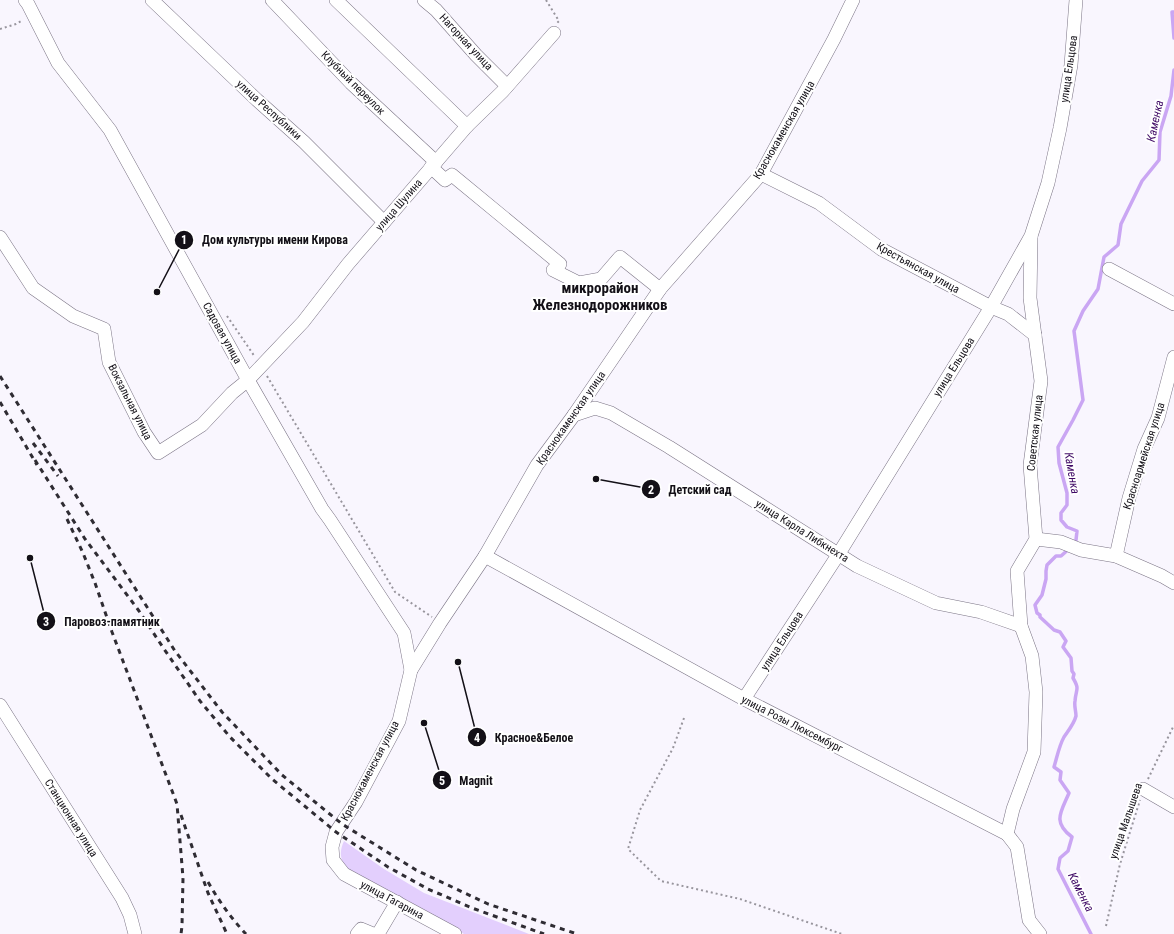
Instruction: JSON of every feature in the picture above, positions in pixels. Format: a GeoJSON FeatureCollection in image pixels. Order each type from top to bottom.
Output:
{"type":"FeatureCollection","features":[{"type":"Feature","properties":{"kind":"street","name":"Садовая улица"},"geometry":{"type":"LineString","coordinates":[[25,0],[58,63],[110,130],[248,380],[322,509],[404,633],[411,670]]}},
{"type":"Feature","properties":{"kind":"street","name":"улица Республики"},"geometry":{"type":"LineString","coordinates":[[152,0],[257,100],[304,142],[384,222]]}},
{"type":"Feature","properties":{"kind":"street","name":"Клубный переулок"},"geometry":{"type":"LineString","coordinates":[[272,0],[351,83],[433,165],[444,180],[452,175],[560,264],[553,270],[579,283],[601,279],[620,257],[660,289]]}},
{"type":"Feature","properties":{"kind":"street"},"geometry":{"type":"LineString","coordinates":[[336,0],[467,126]]}},
{"type":"Feature","properties":{"kind":"street","name":"Нагорная улица"},"geometry":{"type":"LineString","coordinates":[[424,0],[436,10],[507,86]]}},
{"type":"Feature","properties":{"kind":"street","name":"Краснокаменская улица"},"geometry":{"type":"LineString","coordinates":[[333,860],[332,847],[336,832],[356,802],[399,721],[411,670],[440,623],[485,556],[537,465],[574,415],[660,289],[761,174],[834,39],[853,0]]}},
{"type":"Feature","properties":{"kind":"street","name":"улица Ельцова"},"geometry":{"type":"LineString","coordinates":[[744,699],[838,554],[991,307],[1031,236],[1048,183],[1060,128],[1071,65],[1076,0]]}},
{"type":"Feature","properties":{"kind":"street","name":"улица Шулина"},"geometry":{"type":"LineString","coordinates":[[248,380],[303,322],[348,264],[467,126],[507,86],[554,32]]}},
{"type":"Feature","properties":{"kind":"street","name":"Крестьянская улица"},"geometry":{"type":"LineString","coordinates":[[761,174],[819,203],[881,249],[991,307],[1008,314],[1035,334]]}},
{"type":"Feature","properties":{"kind":"street","name":"Советская улица"},"geometry":{"type":"LineString","coordinates":[[1031,236],[1030,298],[1041,381],[1030,465],[1036,539]]}},
{"type":"Feature","properties":{"kind":"street","name":"Вокзальная улица"},"geometry":{"type":"LineString","coordinates":[[0,237],[33,288],[73,316],[104,329],[109,362],[144,432],[158,453],[202,425],[248,380]]}},
{"type":"Feature","properties":{"kind":"street"},"geometry":{"type":"LineString","coordinates":[[1109,269],[1174,304]]}},
{"type":"Feature","properties":{"kind":"street","name":"Красноармейская улица"},"geometry":{"type":"LineString","coordinates":[[1116,556],[1129,498],[1144,449],[1158,418],[1174,357]]}},
{"type":"Feature","properties":{"kind":"street","name":"улица Карла Либкнехта"},"geometry":{"type":"LineString","coordinates":[[574,415],[595,408],[611,413],[669,447],[858,566],[936,603],[981,612],[1021,626]]}},
{"type":"Feature","properties":{"kind":"street"},"geometry":{"type":"LineString","coordinates":[[1040,934],[1029,920],[1017,847],[1007,834],[1013,810],[1034,752],[1036,692],[1032,656],[1021,626],[1017,571],[1036,539],[1061,542],[1081,550],[1116,556],[1162,576],[1174,583]]}},
{"type":"Feature","properties":{"kind":"street","name":"улица Розы Люксембург"},"geometry":{"type":"LineString","coordinates":[[485,556],[744,699],[1007,834]]}},
{"type":"Feature","properties":{"kind":"street","name":"Станционная улица"},"geometry":{"type":"LineString","coordinates":[[0,705],[122,898],[130,915],[135,934]]}},
{"type":"Feature","properties":{"kind":"street"},"geometry":{"type":"LineString","coordinates":[[1143,789],[1174,807]]}},
{"type":"Feature","properties":{"kind":"street","name":"улица Гагарина"},"geometry":{"type":"LineString","coordinates":[[333,860],[344,874],[455,934]]}},
{"type":"Feature","properties":{"kind":"street"},"geometry":{"type":"LineString","coordinates":[[378,934],[396,902]]}},
{"type":"Feature","properties":{"kind":"street"},"geometry":{"type":"LineString","coordinates":[[357,934],[361,930],[373,934]]}},
{"type":"Feature","properties":{"kind":"path"},"geometry":{"type":"LineString","coordinates":[[546,0],[558,21],[554,32]]}},
{"type":"Feature","properties":{"kind":"path"},"geometry":{"type":"LineString","coordinates":[[684,718],[673,748],[640,810],[628,849],[661,881],[740,898],[842,934]]}},
{"type":"Feature","properties":{"kind":"path","name":"улица Малышева"},"geometry":{"type":"LineString","coordinates":[[1106,926],[1120,864],[1143,789],[1174,725]]}},
{"type":"Feature","properties":{"kind":"shaded area"},"geometry":{"type":"Polygon","coordinates":[[[344,841],[384,869],[424,893],[529,934],[464,934],[350,872],[344,865],[341,858],[341,850],[344,841]]]}},
{"type":"Feature","properties":{"kind":"waterway","name":"Каменка"},"geometry":{"type":"LineString","coordinates":[[1174,12],[1172,12],[1174,38]]}},
{"type":"Feature","properties":{"kind":"waterway","name":"Каменка"},"geometry":{"type":"LineString","coordinates":[[1074,543],[1076,540],[1077,531],[1067,527],[1061,520],[1061,513],[1067,505],[1067,493],[1059,463],[1058,447],[1083,400],[1074,331],[1083,311],[1098,289],[1104,257],[1118,245],[1121,224],[1142,181],[1159,160],[1160,132],[1171,96],[1174,70]]}},
{"type":"Feature","properties":{"kind":"waterway","name":"Каменка"},"geometry":{"type":"LineString","coordinates":[[1070,548],[1061,556],[1056,556],[1047,565],[1046,579],[1042,595],[1035,605],[1037,613],[1040,617],[1054,630],[1060,632],[1066,641],[1063,647],[1071,658],[1072,671],[1074,674],[1073,678],[1077,687],[1075,703],[1076,716],[1062,740],[1054,767],[1061,772],[1060,780],[1069,793],[1061,811],[1060,821],[1066,832],[1072,837],[1068,851],[1060,858],[1058,869],[1091,934]]}},
{"type":"Feature","properties":{"kind":"railway"},"geometry":{"type":"LineString","coordinates":[[0,376],[175,651],[222,712],[282,775],[342,824],[416,870],[488,904],[577,934]]}},
{"type":"Feature","properties":{"kind":"railway"},"geometry":{"type":"LineString","coordinates":[[0,402],[37,465]]}},
{"type":"Feature","properties":{"kind":"railway"},"geometry":{"type":"LineString","coordinates":[[33,443],[58,476]]}},
{"type":"Feature","properties":{"kind":"railway"},"geometry":{"type":"LineString","coordinates":[[35,460],[85,539],[139,611],[200,701],[230,737],[272,779],[336,832],[388,867],[428,889],[472,908],[544,934]]}},
{"type":"Feature","properties":{"kind":"railway"},"geometry":{"type":"LineString","coordinates":[[67,519],[95,583],[177,804],[183,878],[181,934]]}},
{"type":"Feature","properties":{"kind":"railway"},"geometry":{"type":"LineString","coordinates":[[181,815],[208,893],[227,934]]}},
{"type":"Feature","properties":{"kind":"railway"},"geometry":{"type":"LineString","coordinates":[[208,882],[216,896],[246,934]]}},
{"type":"Feature","properties":{"kind":"place","name":"Дом культуры имени Кирова"},"geometry":{"type":"Point","coordinates":[157,292]}},
{"type":"Feature","properties":{"kind":"place","name":"Детский сад"},"geometry":{"type":"Point","coordinates":[596,479]}},
{"type":"Feature","properties":{"kind":"place","name":"Паровоз-памятник"},"geometry":{"type":"Point","coordinates":[30,558]}},
{"type":"Feature","properties":{"kind":"place","name":"Красное&Белое"},"geometry":{"type":"Point","coordinates":[458,662]}},
{"type":"Feature","properties":{"kind":"place","name":"Magnit"},"geometry":{"type":"Point","coordinates":[424,723]}},
{"type":"Feature","properties":{"kind":"district","name":"микрорайон Железнодорожников"},"geometry":{"type":"Point","coordinates":[600,296]}}]}
